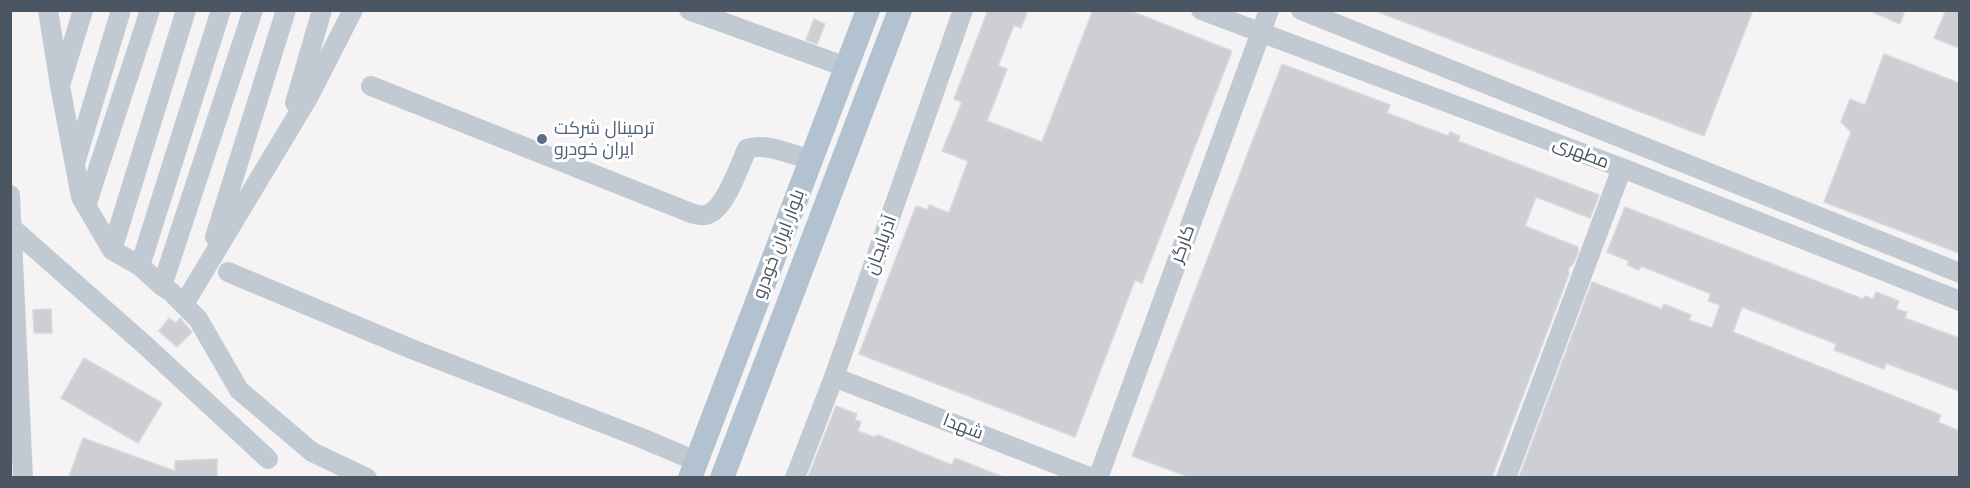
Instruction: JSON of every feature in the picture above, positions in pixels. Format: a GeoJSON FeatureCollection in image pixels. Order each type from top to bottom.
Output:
{"type":"FeatureCollection","features":[{"type":"Feature","properties":{"kind":"main road","name":"بلوار ایران خودرو"},"geometry":{"type":"LineString","coordinates":[[693,469],[868,10]]}},
{"type":"Feature","properties":{"kind":"main road","name":"بلوار ایران خودرو"},"geometry":{"type":"LineString","coordinates":[[722,477],[900,10]]}},
{"type":"Feature","properties":{"kind":"main road"},"geometry":{"type":"LineString","coordinates":[[757,302],[785,314]]}},
{"type":"Feature","properties":{"kind":"main road"},"geometry":{"type":"LineString","coordinates":[[742,342],[770,353]]}},
{"type":"Feature","properties":{"kind":"street"},"geometry":{"type":"LineString","coordinates":[[48,10],[81,197],[112,250],[140,266],[184,304],[198,320],[239,390],[312,452],[367,477]]}},
{"type":"Feature","properties":{"kind":"street"},"geometry":{"type":"LineString","coordinates":[[60,86],[83,10]]}},
{"type":"Feature","properties":{"kind":"street"},"geometry":{"type":"LineString","coordinates":[[75,165],[121,10]]}},
{"type":"Feature","properties":{"kind":"street"},"geometry":{"type":"LineString","coordinates":[[86,206],[150,10]]}},
{"type":"Feature","properties":{"kind":"street"},"geometry":{"type":"LineString","coordinates":[[112,250],[186,10]]}},
{"type":"Feature","properties":{"kind":"street"},"geometry":{"type":"LineString","coordinates":[[140,266],[220,10]]}},
{"type":"Feature","properties":{"kind":"street"},"geometry":{"type":"LineString","coordinates":[[162,286],[253,10]]}},
{"type":"Feature","properties":{"kind":"street"},"geometry":{"type":"LineString","coordinates":[[205,268],[286,10]]}},
{"type":"Feature","properties":{"kind":"street"},"geometry":{"type":"LineString","coordinates":[[286,133],[322,10]]}},
{"type":"Feature","properties":{"kind":"street"},"geometry":{"type":"LineString","coordinates":[[184,304],[309,96],[353,10]]}},
{"type":"Feature","properties":{"kind":"street"},"geometry":{"type":"LineString","coordinates":[[689,10],[846,67]]}},
{"type":"Feature","properties":{"kind":"street","name":"آذربایجان"},"geometry":{"type":"LineString","coordinates":[[795,477],[834,377],[963,10]]}},
{"type":"Feature","properties":{"kind":"street","name":"مطهری"},"geometry":{"type":"LineString","coordinates":[[1201,10],[1622,168],[1959,301]]}},
{"type":"Feature","properties":{"kind":"street","name":"کارگر"},"geometry":{"type":"LineString","coordinates":[[1098,477],[1269,10]]}},
{"type":"Feature","properties":{"kind":"street","name":"مطهری"},"geometry":{"type":"LineString","coordinates":[[1301,10],[1959,273]]}},
{"type":"Feature","properties":{"kind":"street"},"geometry":{"type":"LineString","coordinates":[[371,86],[691,213],[704,216],[714,211],[725,197],[747,149],[754,146],[772,149],[811,160]]}},
{"type":"Feature","properties":{"kind":"street"},"geometry":{"type":"LineString","coordinates":[[1506,477],[1622,168]]}},
{"type":"Feature","properties":{"kind":"street"},"geometry":{"type":"LineString","coordinates":[[10,195],[23,477]]}},
{"type":"Feature","properties":{"kind":"street"},"geometry":{"type":"LineString","coordinates":[[12,228],[146,346],[268,459]]}},
{"type":"Feature","properties":{"kind":"street"},"geometry":{"type":"LineString","coordinates":[[228,272],[414,350],[639,437],[693,469]]}},
{"type":"Feature","properties":{"kind":"street","name":"شهدا"},"geometry":{"type":"LineString","coordinates":[[834,377],[1092,477]]}},
{"type":"Feature","properties":{"kind":"building"},"geometry":{"type":"Polygon","coordinates":[[[988,10],[1028,10],[1021,28],[1014,25],[998,66],[1007,69],[987,121],[1042,142],[1093,10],[1128,10],[1232,51],[1142,283],[1135,280],[1075,437],[859,354],[916,206],[928,210],[929,205],[949,213],[968,161],[942,151],[962,102],[954,99],[988,10]]]}},
{"type":"Feature","properties":{"kind":"building"},"geometry":{"type":"Polygon","coordinates":[[[1373,10],[1753,10],[1704,136],[1373,10]]]}},
{"type":"Feature","properties":{"kind":"building"},"geometry":{"type":"Polygon","coordinates":[[[1868,10],[1905,10],[1900,24],[1868,10]]]}},
{"type":"Feature","properties":{"kind":"building"},"geometry":{"type":"Polygon","coordinates":[[[1946,10],[1959,10],[1959,48],[1934,38],[1946,10]]]}},
{"type":"Feature","properties":{"kind":"building"},"geometry":{"type":"Polygon","coordinates":[[[814,19],[825,24],[817,44],[806,40],[814,19]]]}},
{"type":"Feature","properties":{"kind":"building"},"geometry":{"type":"Polygon","coordinates":[[[1884,54],[1959,83],[1959,253],[1824,202],[1851,132],[1841,122],[1850,99],[1865,105],[1884,54]]]}},
{"type":"Feature","properties":{"kind":"building"},"geometry":{"type":"Polygon","coordinates":[[[1282,64],[1390,105],[1387,113],[1448,136],[1450,132],[1460,136],[1458,141],[1599,195],[1590,218],[1536,197],[1525,226],[1578,247],[1578,253],[1568,269],[1569,274],[1492,477],[1189,477],[1132,456],[1282,64]]]}},
{"type":"Feature","properties":{"kind":"building"},"geometry":{"type":"Polygon","coordinates":[[[1625,207],[1863,299],[1865,296],[1873,299],[1876,292],[1899,301],[1896,309],[1907,312],[1905,318],[1959,338],[1959,391],[1886,363],[1884,369],[1834,350],[1836,344],[1742,307],[1733,332],[1941,415],[1938,422],[1959,431],[1959,477],[1519,477],[1592,282],[1662,309],[1664,304],[1691,315],[1689,320],[1712,328],[1720,305],[1708,301],[1711,294],[1641,266],[1639,270],[1627,265],[1629,261],[1607,252],[1625,207]]]}},
{"type":"Feature","properties":{"kind":"building"},"geometry":{"type":"Polygon","coordinates":[[[51,309],[52,333],[34,333],[33,310],[51,309]]]}},
{"type":"Feature","properties":{"kind":"building"},"geometry":{"type":"Polygon","coordinates":[[[169,318],[176,323],[180,318],[192,332],[177,347],[159,331],[169,318]]]}},
{"type":"Feature","properties":{"kind":"building"},"geometry":{"type":"Polygon","coordinates":[[[84,358],[162,403],[138,443],[61,398],[84,358]]]}},
{"type":"Feature","properties":{"kind":"building"},"geometry":{"type":"Polygon","coordinates":[[[836,406],[857,414],[855,420],[861,422],[858,431],[874,437],[878,435],[952,465],[955,458],[1003,477],[808,477],[836,406]]]}},
{"type":"Feature","properties":{"kind":"building"},"geometry":{"type":"Polygon","coordinates":[[[83,438],[175,471],[175,461],[217,459],[217,477],[69,477],[83,438]]]}},
{"type":"Feature","properties":{"kind":"place","name":"ترمینال شرکت ایران خودرو"},"geometry":{"type":"Point","coordinates":[542,139]}}]}
